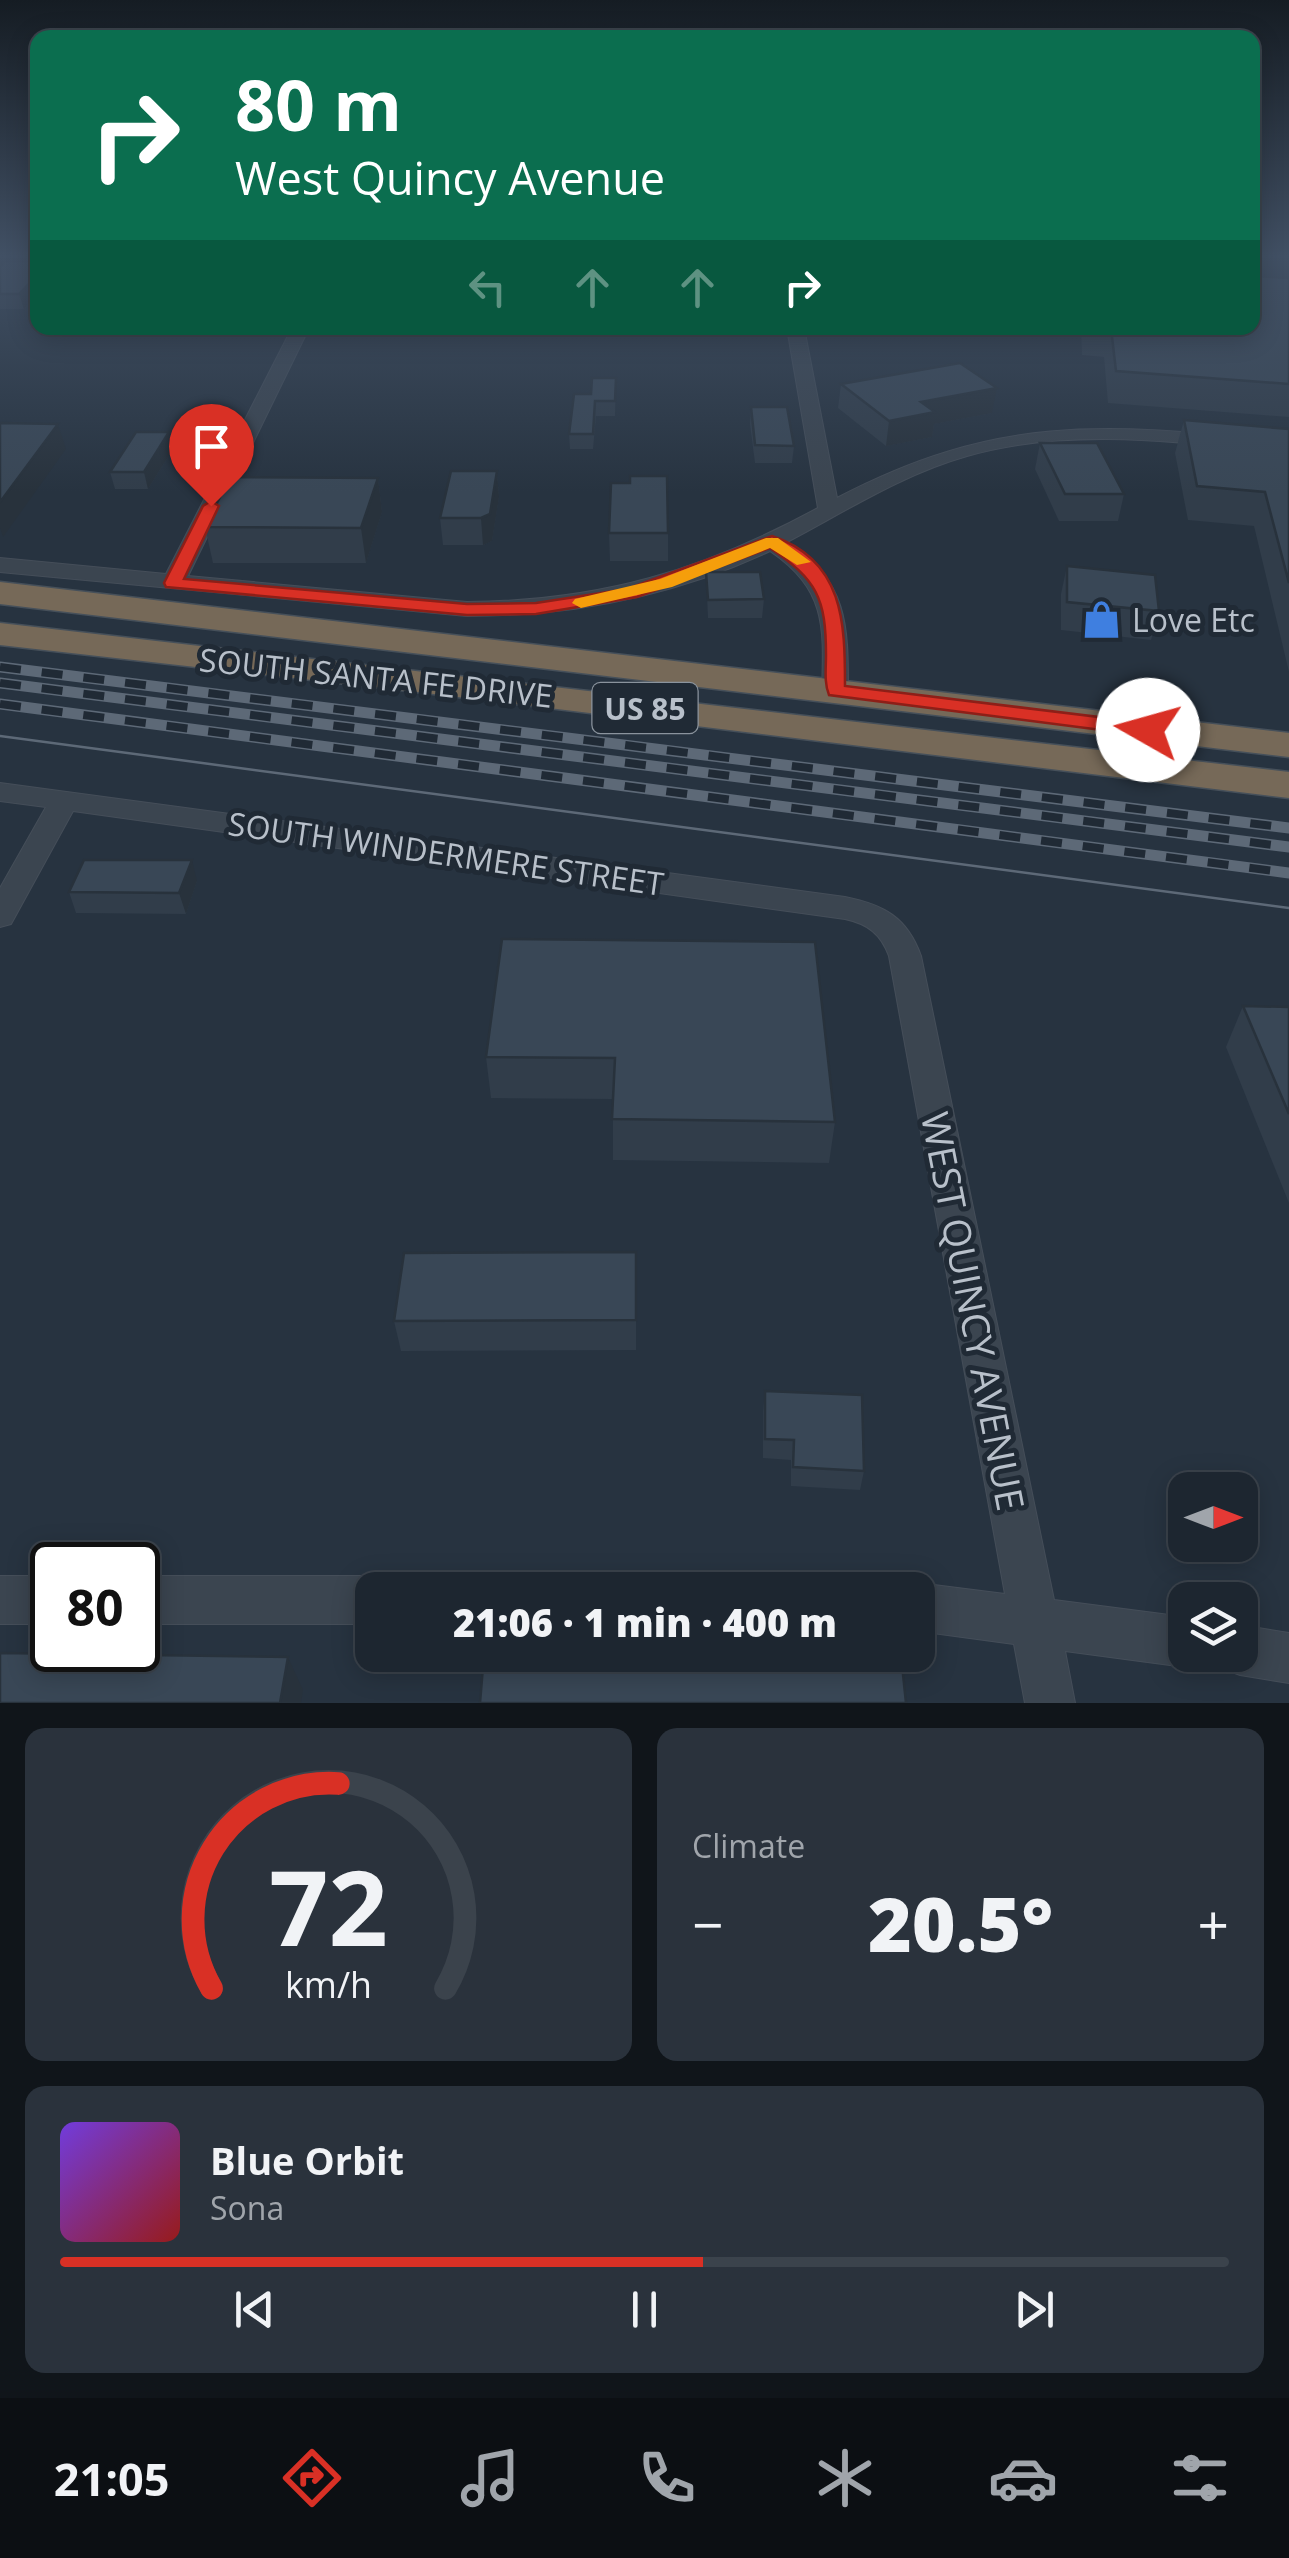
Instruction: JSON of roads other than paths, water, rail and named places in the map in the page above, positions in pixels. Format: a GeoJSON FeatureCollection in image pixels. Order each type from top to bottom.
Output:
{"type":"FeatureCollection","features":[{"type":"Feature","properties":{"kind":"highway","name":"SOUTH SANTA FE DRIVE"},"geometry":{"type":"LineString","coordinates":[[0,593],[1289,746]]}},
{"type":"Feature","properties":{"kind":"highway","name":"SOUTH SANTA FE DRIVE"},"geometry":{"type":"LineString","coordinates":[[0,634],[1289,785]]}},
{"type":"Feature","properties":{"kind":"street"},"geometry":{"type":"LineString","coordinates":[[173,583],[297,335]]}},
{"type":"Feature","properties":{"kind":"street"},"geometry":{"type":"LineString","coordinates":[[795,335],[829,510]]}},
{"type":"Feature","properties":{"kind":"street"},"geometry":{"type":"LineString","coordinates":[[0,564],[467,609],[536,609],[630,594],[772,542],[925,463],[962,450],[1022,439],[1101,434],[1289,448]]}},
{"type":"Feature","properties":{"kind":"street"},"geometry":{"type":"LineString","coordinates":[[772,542],[808,566],[828,594],[836,628],[836,691]]}},
{"type":"Feature","properties":{"kind":"street","name":"SOUTH WINDERMERE STREET"},"geometry":{"type":"LineString","coordinates":[[0,792],[845,908],[872,913],[890,922]]}},
{"type":"Feature","properties":{"kind":"street"},"geometry":{"type":"LineString","coordinates":[[0,916],[64,800]]}},
{"type":"Feature","properties":{"kind":"street","name":"WEST QUINCY AVENUE"},"geometry":{"type":"LineString","coordinates":[[890,922],[905,956],[1050,1703]]}},
{"type":"Feature","properties":{"kind":"street"},"geometry":{"type":"LineString","coordinates":[[0,1600],[30,1600]]}},
{"type":"Feature","properties":{"kind":"street"},"geometry":{"type":"LineString","coordinates":[[160,1600],[355,1600]]}},
{"type":"Feature","properties":{"kind":"street"},"geometry":{"type":"LineString","coordinates":[[935,1609],[1168,1640]]}},
{"type":"Feature","properties":{"kind":"street"},"geometry":{"type":"LineString","coordinates":[[1258,1653],[1289,1658]]}},
{"type":"Feature","properties":{"kind":"tram line"},"geometry":{"type":"LineString","coordinates":[[0,736],[1289,908]]}},
{"type":"Feature","properties":{"kind":"railway"},"geometry":{"type":"LineString","coordinates":[[0,667],[1289,828]]}},
{"type":"Feature","properties":{"kind":"railway"},"geometry":{"type":"LineString","coordinates":[[0,683],[1289,847]]}},
{"type":"Feature","properties":{"kind":"railway"},"geometry":{"type":"LineString","coordinates":[[0,704],[1289,873]]}},
{"type":"Feature","properties":{"kind":"place","name":"Love Etc"},"geometry":{"type":"Point","coordinates":[1102,619]}}]}
